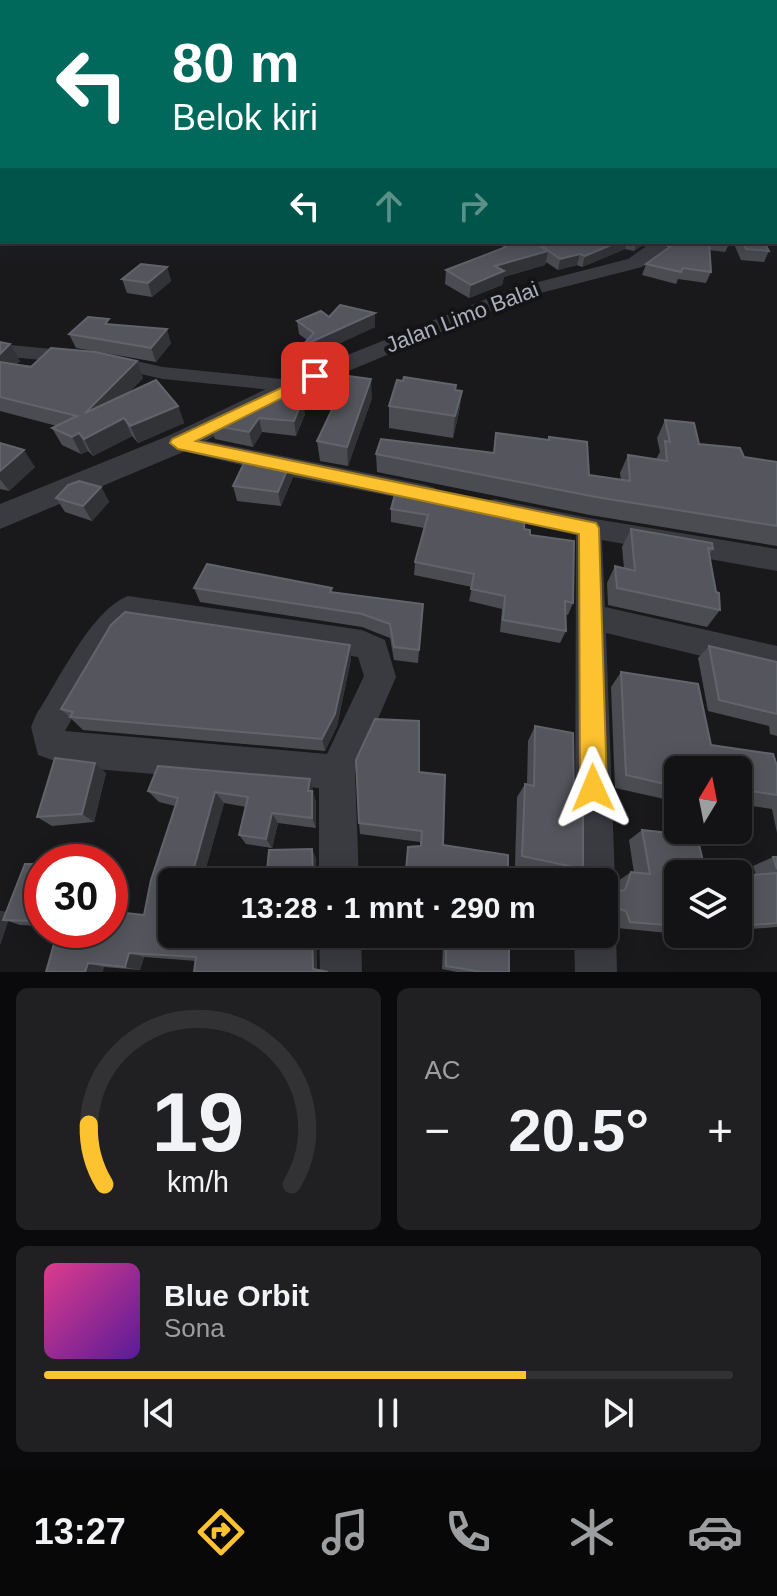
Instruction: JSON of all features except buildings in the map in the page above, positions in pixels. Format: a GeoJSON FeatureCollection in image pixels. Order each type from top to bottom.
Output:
{"type":"FeatureCollection","features":[{"type":"Feature","properties":{"kind":"street","name":"Jalan Limo Balai"},"geometry":{"type":"LineString","coordinates":[[0,517],[178,443],[292,386],[518,293],[635,263],[655,251],[660,244]]}},
{"type":"Feature","properties":{"kind":"street"},"geometry":{"type":"LineString","coordinates":[[0,350],[104,360],[163,373],[292,386]]}},
{"type":"Feature","properties":{"kind":"street"},"geometry":{"type":"LineString","coordinates":[[178,443],[589,528],[777,560]]}},
{"type":"Feature","properties":{"kind":"street"},"geometry":{"type":"LineString","coordinates":[[589,528],[595,868]]}},
{"type":"Feature","properties":{"kind":"street"},"geometry":{"type":"LineString","coordinates":[[337,772],[72,750],[50,743],[48,727],[108,628],[128,609],[362,644],[374,650],[380,677],[337,772],[339,868]]}},
{"type":"Feature","properties":{"kind":"street"},"geometry":{"type":"LineString","coordinates":[[591,617],[777,660]]}},
{"type":"Feature","properties":{"kind":"street"},"geometry":{"type":"LineString","coordinates":[[340,948],[341,972]]}},
{"type":"Feature","properties":{"kind":"street"},"geometry":{"type":"LineString","coordinates":[[595,948],[596,972]]}},
{"type":"Feature","properties":{"kind":"route"},"geometry":{"type":"LineString","coordinates":[[315,376],[178,443],[589,528],[593,788]]}}]}
